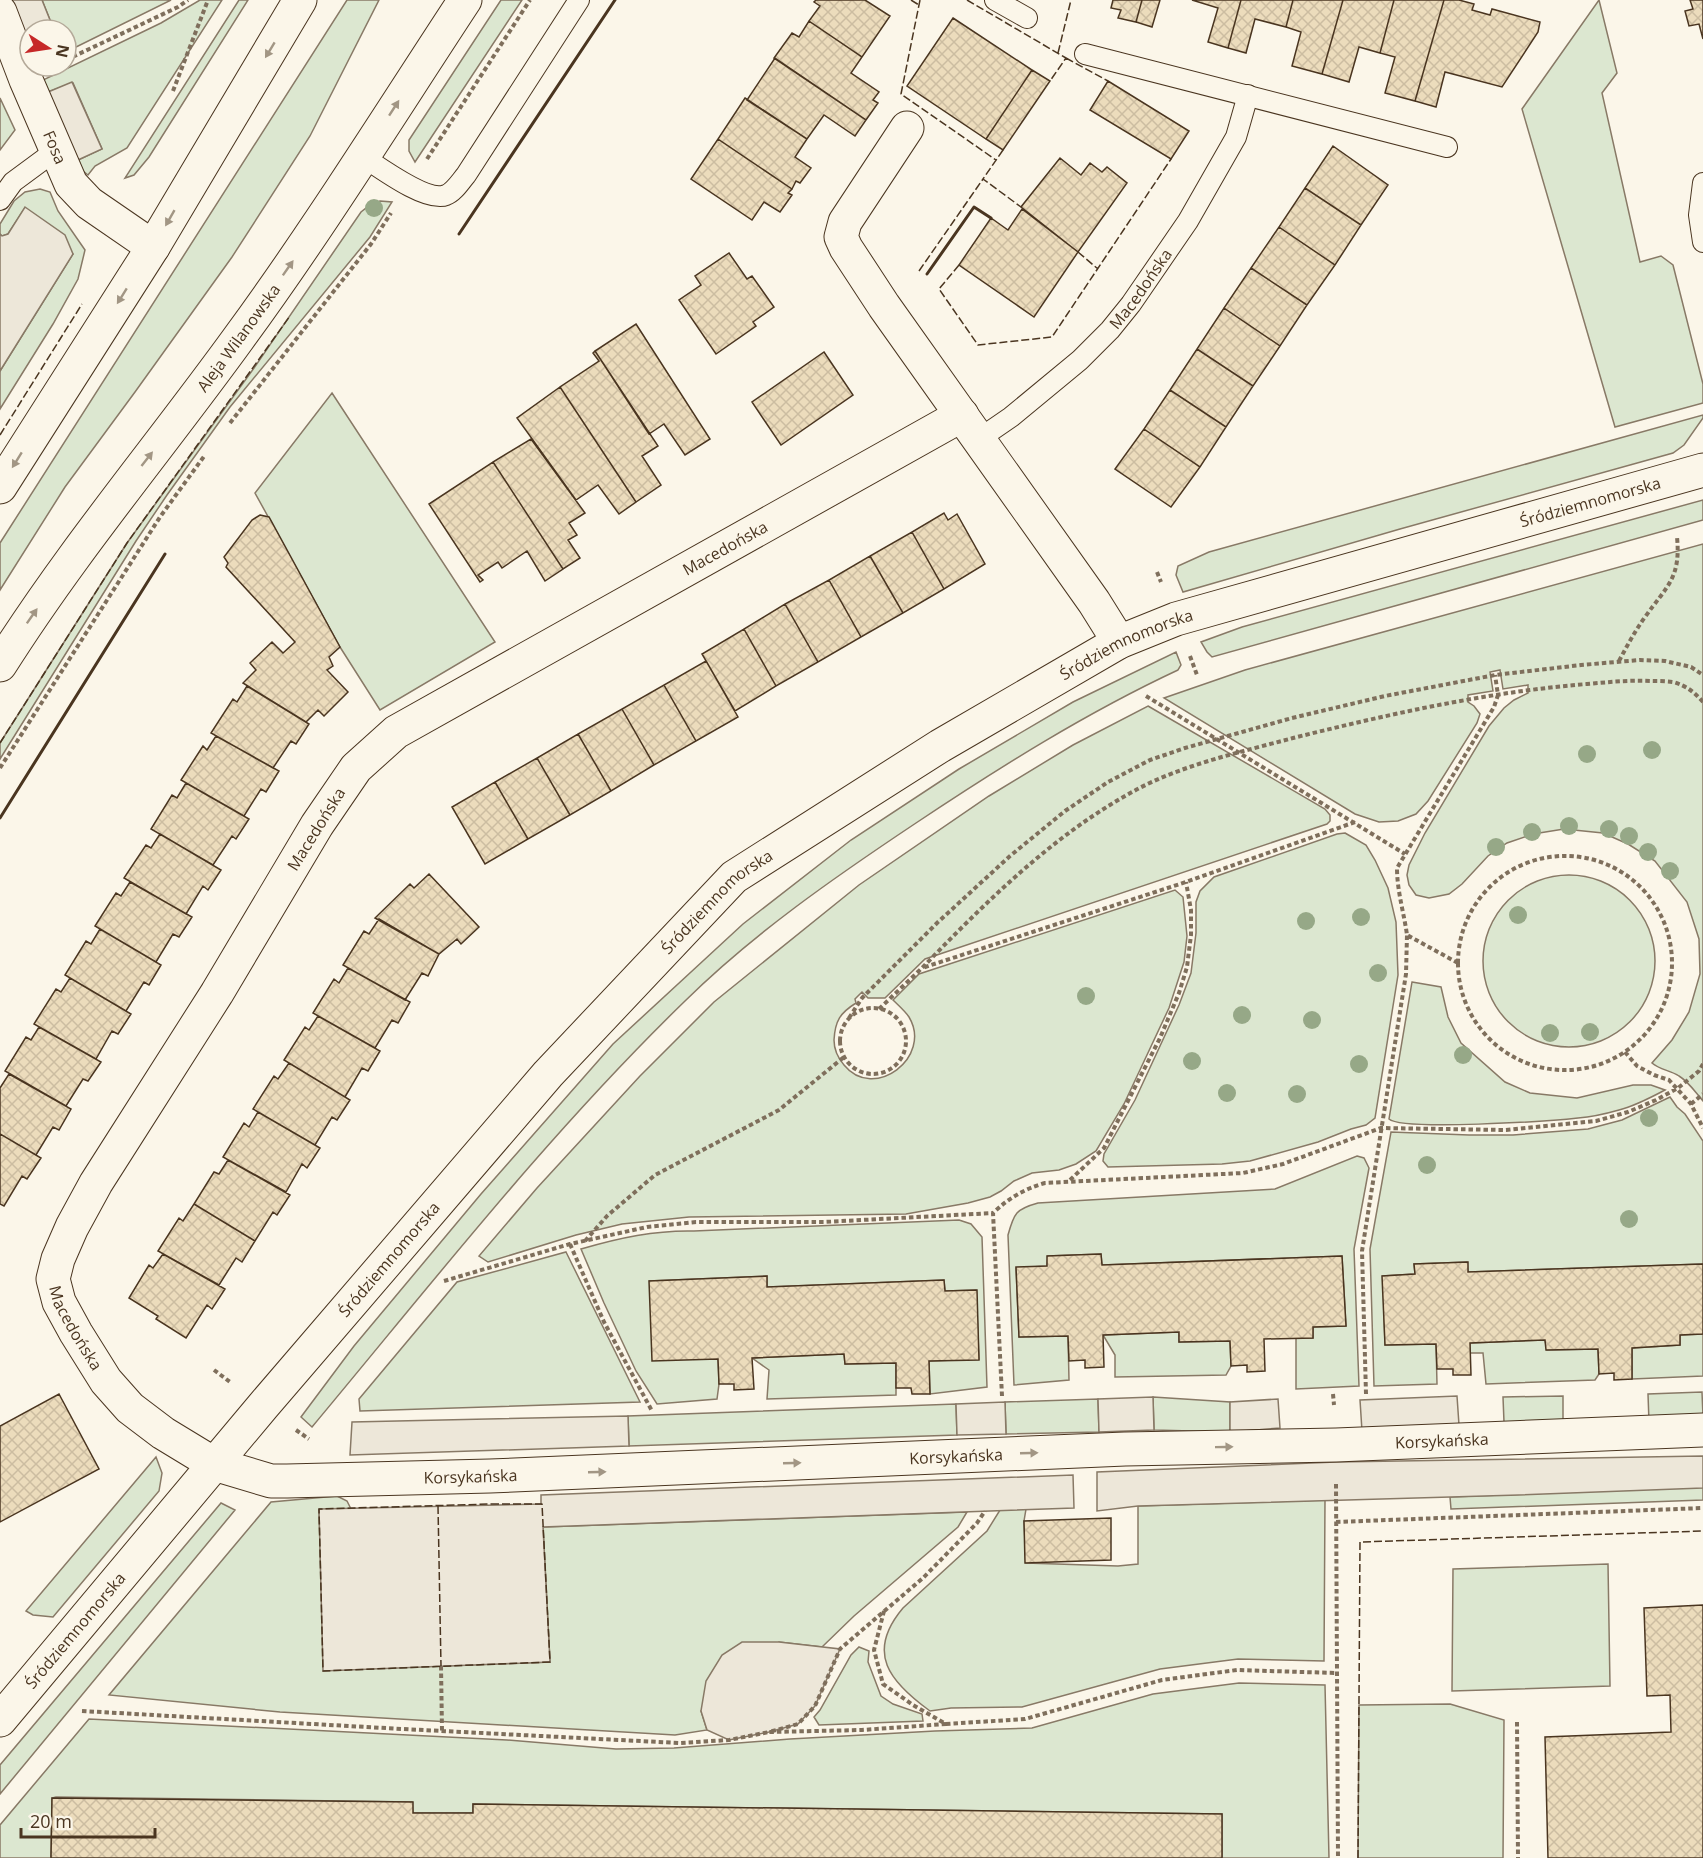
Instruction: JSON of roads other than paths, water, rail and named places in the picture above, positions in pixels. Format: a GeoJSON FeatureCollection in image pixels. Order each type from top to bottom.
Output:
{"type":"FeatureCollection","features":[{"type":"Feature","properties":{"kind":"street"},"geometry":{"type":"LineString","coordinates":[[0,487],[153,247],[300,0]]}},
{"type":"Feature","properties":{"kind":"street","name":"Aleja Wilanowska"},"geometry":{"type":"LineString","coordinates":[[0,665],[63,570],[239,338],[465,0]]}},
{"type":"Feature","properties":{"kind":"street","name":"Fosa"},"geometry":{"type":"LineString","coordinates":[[3,28],[71,183],[90,202],[153,247]]}},
{"type":"Feature","properties":{"kind":"street"},"geometry":{"type":"LineString","coordinates":[[907,128],[845,222],[842,237],[846,248],[884,306],[1094,602],[1119,642]]}},
{"type":"Feature","properties":{"kind":"street","name":"Macedońska"},"geometry":{"type":"LineString","coordinates":[[214,1464],[163,1433],[130,1408],[106,1381],[58,1302],[53,1280],[58,1259],[72,1227],[96,1183],[217,993],[317,825],[356,768],[396,732],[971,427]]}},
{"type":"Feature","properties":{"kind":"street","name":"Śródziemnomorska"},"geometry":{"type":"LineString","coordinates":[[0,1720],[214,1464],[549,1074],[735,877],[940,747],[1119,642],[1176,619],[1703,470]]}},
{"type":"Feature","properties":{"kind":"street","name":"Korsykańska"},"geometry":{"type":"LineString","coordinates":[[214,1464],[271,1481],[539,1474],[1113,1450],[1336,1445],[1703,1430]]}},
{"type":"Feature","properties":{"kind":"lane"},"geometry":{"type":"LineString","coordinates":[[362,156],[422,192],[436,197],[446,196],[453,191],[466,175],[579,0]]}},
{"type":"Feature","properties":{"kind":"lane"},"geometry":{"type":"LineString","coordinates":[[995,0],[1028,18]]}},
{"type":"Feature","properties":{"kind":"lane"},"geometry":{"type":"LineString","coordinates":[[1085,54],[1447,147]]}},
{"type":"Feature","properties":{"kind":"lane","name":"Macedońska"},"geometry":{"type":"LineString","coordinates":[[971,427],[1011,417],[1080,360],[1110,330],[1131,304],[1188,221],[1236,137],[1248,95]]}},
{"type":"Feature","properties":{"kind":"lane"},"geometry":{"type":"LineString","coordinates":[[0,200],[13,182],[55,151]]}},
{"type":"Feature","properties":{"kind":"lane"},"geometry":{"type":"LineString","coordinates":[[1703,183],[1699,214],[1703,242]]}}]}
